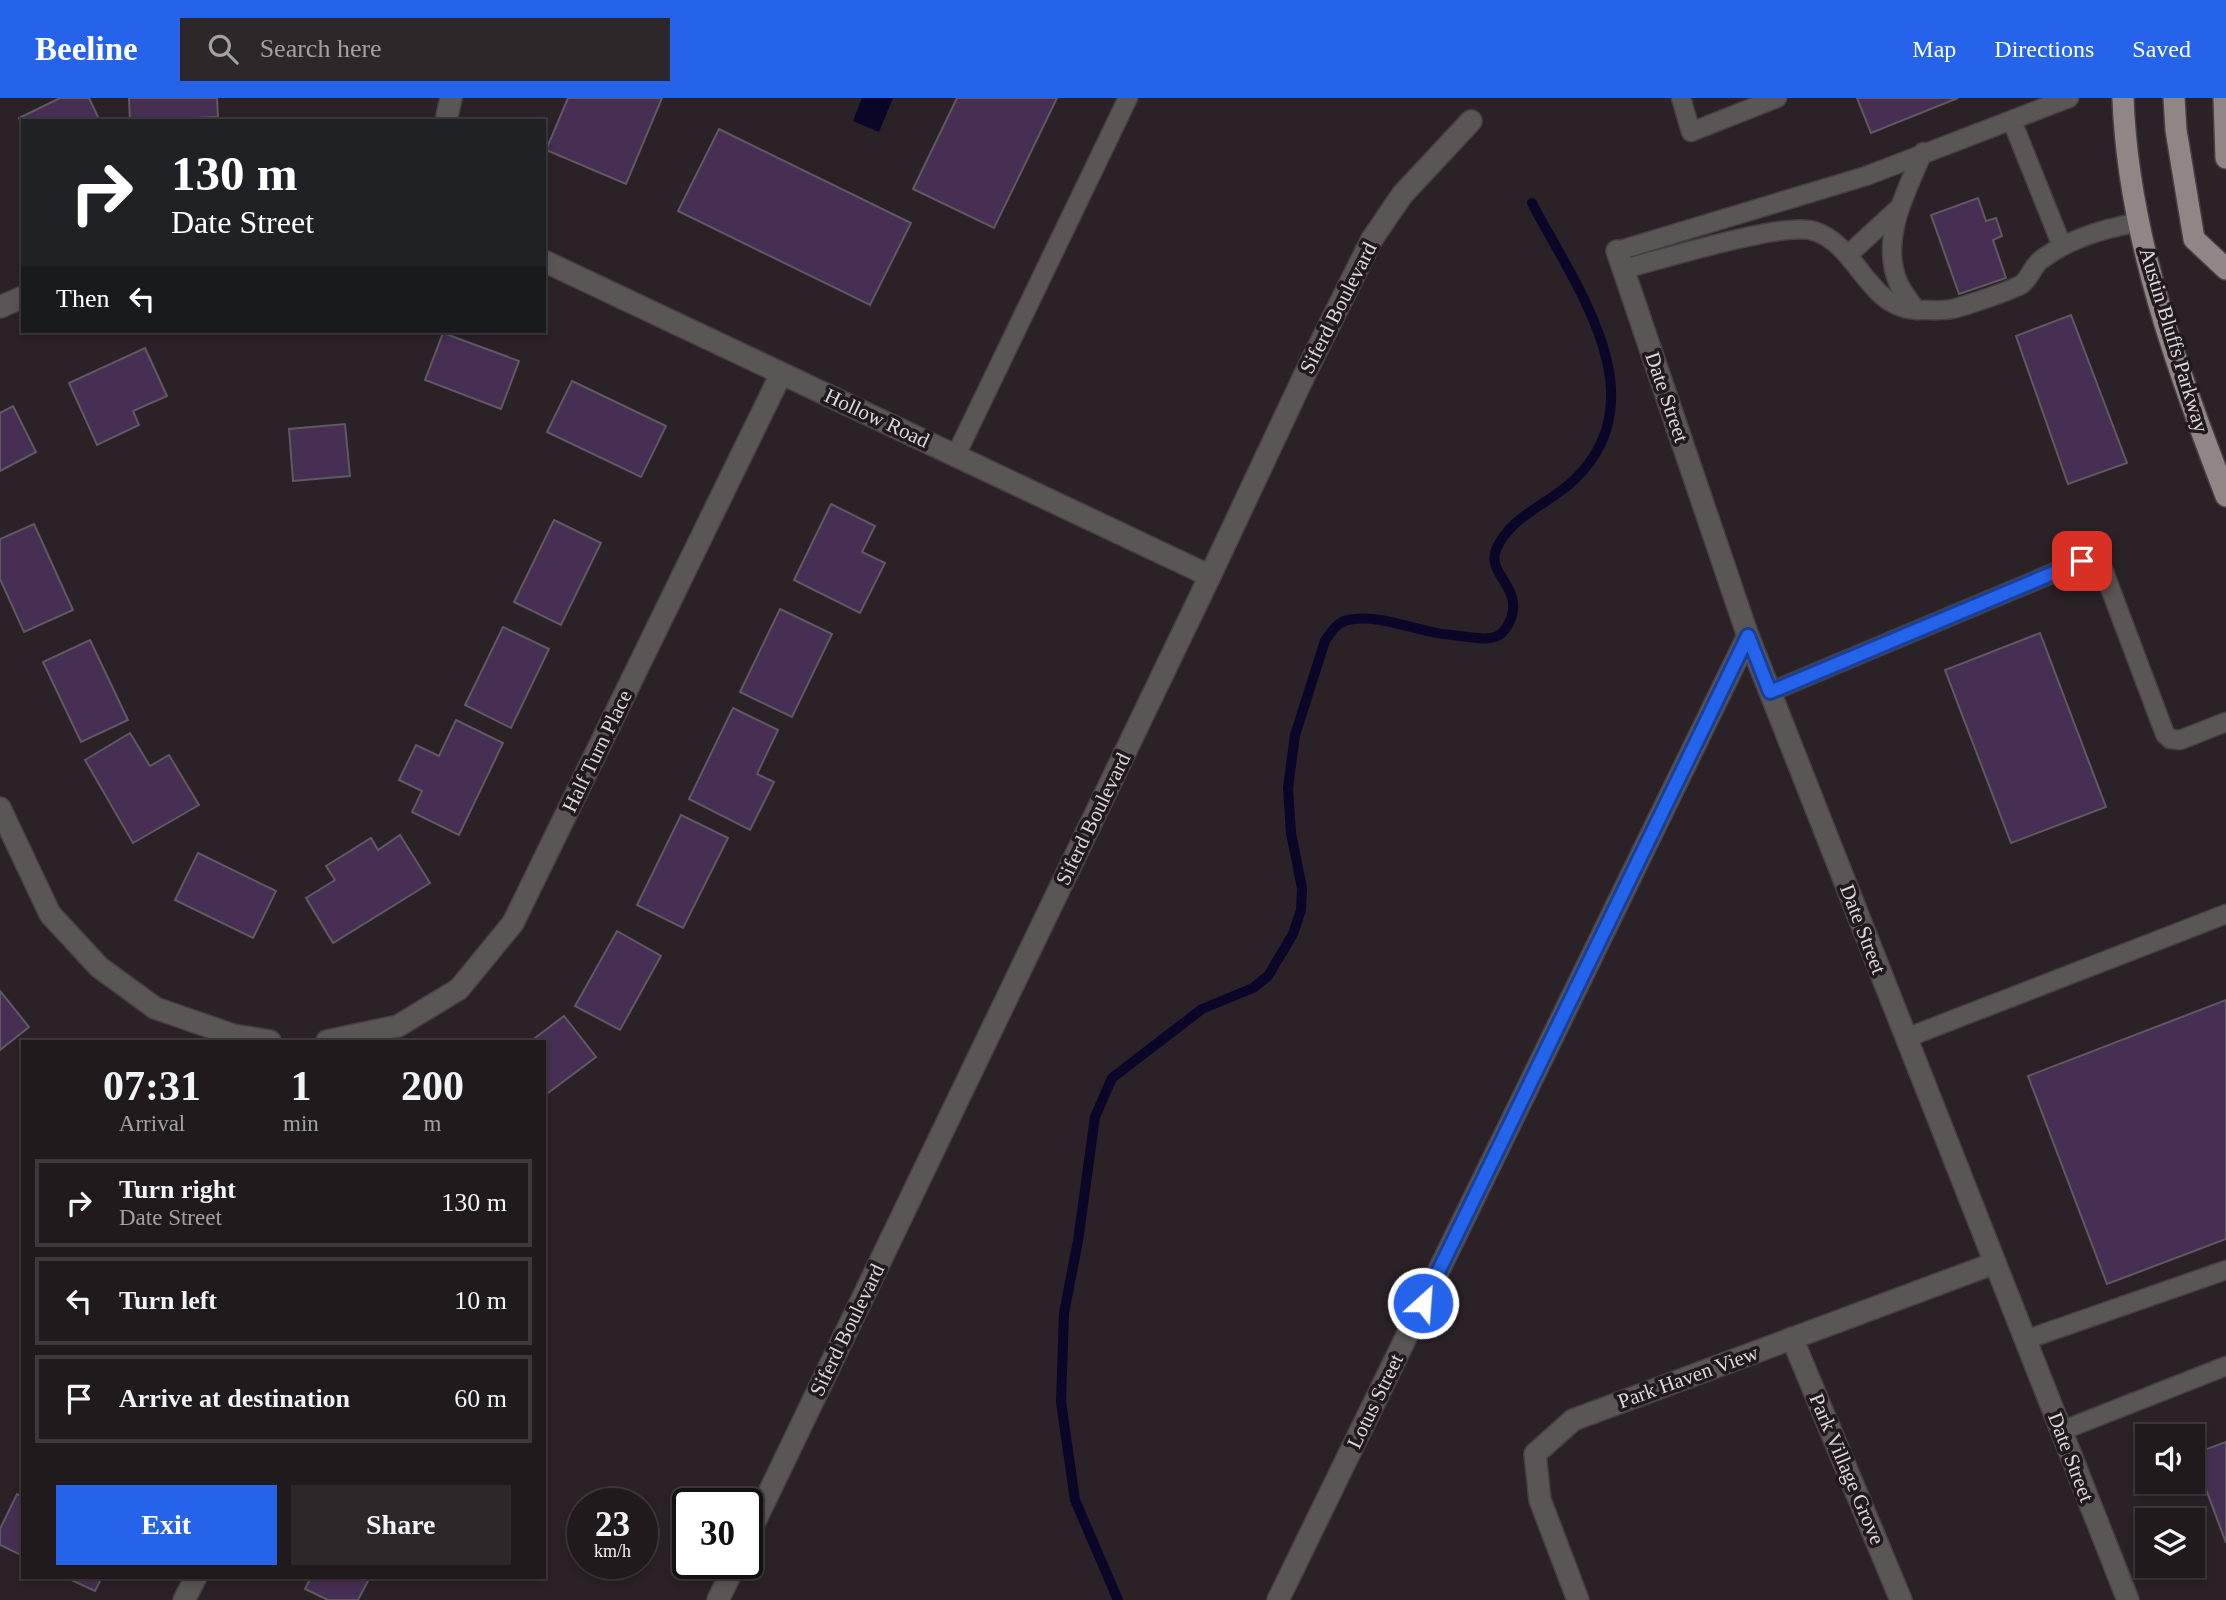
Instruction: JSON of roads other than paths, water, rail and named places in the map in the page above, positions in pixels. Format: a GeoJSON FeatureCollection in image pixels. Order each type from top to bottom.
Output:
{"type":"FeatureCollection","features":[{"type":"Feature","properties":{"kind":"main road","name":"Austin Bluffs Parkway"},"geometry":{"type":"LineString","coordinates":[[2123,98],[2124,125],[2144,256],[2188,394],[2226,496]]}},
{"type":"Feature","properties":{"kind":"main road"},"geometry":{"type":"LineString","coordinates":[[2174,98],[2176,130],[2194,239],[2226,269]]}},
{"type":"Feature","properties":{"kind":"main road"},"geometry":{"type":"LineString","coordinates":[[2224,98],[2226,158]]}},
{"type":"Feature","properties":{"kind":"street"},"geometry":{"type":"LineString","coordinates":[[446,119],[451,98]]}},
{"type":"Feature","properties":{"kind":"street","name":"Siferd Boulevard"},"geometry":{"type":"LineString","coordinates":[[763,1505],[1210,576],[1304,374],[1372,239],[1402,195],[1471,121]]}},
{"type":"Feature","properties":{"kind":"street","name":"Date Street"},"geometry":{"type":"LineString","coordinates":[[1620,260],[1748,636],[2128,1600]]}},
{"type":"Feature","properties":{"kind":"street","name":"Hollow Road"},"geometry":{"type":"LineString","coordinates":[[546,262],[1210,576]]}},
{"type":"Feature","properties":{"kind":"street"},"geometry":{"type":"LineString","coordinates":[[0,307],[21,298]]}},
{"type":"Feature","properties":{"kind":"street","name":"Half Turn Place"},"geometry":{"type":"LineString","coordinates":[[332,1040],[398,1026],[459,989],[513,923],[781,374]]}},
{"type":"Feature","properties":{"kind":"street","name":"Lotus Street"},"geometry":{"type":"LineString","coordinates":[[1278,1600],[1748,636]]}},
{"type":"Feature","properties":{"kind":"street"},"geometry":{"type":"LineString","coordinates":[[0,808],[50,914],[99,967],[155,1008],[233,1035],[265,1040]]}},
{"type":"Feature","properties":{"kind":"street","name":"Park Haven View"},"geometry":{"type":"LineString","coordinates":[[1578,1600],[1540,1500],[1535,1454],[1573,1420],[1995,1263]]}},
{"type":"Feature","properties":{"kind":"street","name":"Park Village Grove"},"geometry":{"type":"LineString","coordinates":[[1792,1338],[1901,1600]]}},
{"type":"Feature","properties":{"kind":"street"},"geometry":{"type":"LineString","coordinates":[[184,1600],[195,1579]]}},
{"type":"Feature","properties":{"kind":"street"},"geometry":{"type":"LineString","coordinates":[[718,1600],[728,1579]]}},
{"type":"Feature","properties":{"kind":"lane"},"geometry":{"type":"LineString","coordinates":[[956,455],[1128,98]]}},
{"type":"Feature","properties":{"kind":"lane"},"geometry":{"type":"LineString","coordinates":[[1681,98],[1691,132],[1777,98]]}},
{"type":"Feature","properties":{"kind":"lane"},"geometry":{"type":"LineString","coordinates":[[1620,260],[1866,176],[2069,98]]}},
{"type":"Feature","properties":{"kind":"lane"},"geometry":{"type":"LineString","coordinates":[[2012,121],[2062,246]]}},
{"type":"Feature","properties":{"kind":"lane"},"geometry":{"type":"LineString","coordinates":[[1916,310],[1898,283],[1891,255],[1898,209],[1923,152]]}},
{"type":"Feature","properties":{"kind":"lane"},"geometry":{"type":"LineString","coordinates":[[1849,254],[1898,209]]}},
{"type":"Feature","properties":{"kind":"lane"},"geometry":{"type":"LineString","coordinates":[[1620,260],[1780,230],[1814,231],[1849,254],[1865,280],[1885,299],[1900,307],[1916,310],[1952,309],[2023,283],[2039,261],[2062,246],[2106,228],[2140,222]]}},
{"type":"Feature","properties":{"kind":"lane"},"geometry":{"type":"LineString","coordinates":[[1770,692],[2082,561],[2093,560],[2101,564],[2165,734],[2170,740],[2180,740],[2226,722]]}},
{"type":"Feature","properties":{"kind":"lane"},"geometry":{"type":"LineString","coordinates":[[1906,1038],[2226,914]]}},
{"type":"Feature","properties":{"kind":"lane"},"geometry":{"type":"LineString","coordinates":[[2025,1340],[2226,1270]]}},
{"type":"Feature","properties":{"kind":"lane"},"geometry":{"type":"LineString","coordinates":[[2061,1431],[2226,1366]]}},
{"type":"Feature","properties":{"kind":"waterway"},"geometry":{"type":"LineString","coordinates":[[1118,1600],[1075,1500],[1061,1402],[1064,1313],[1078,1241],[1095,1117],[1112,1078],[1202,1009],[1253,988],[1268,976],[1293,934],[1301,910],[1302,888],[1291,833],[1288,788],[1295,735],[1325,641],[1332,631],[1344,621],[1369,619],[1485,639],[1499,635],[1505,630],[1513,611],[1510,591],[1494,559],[1502,538],[1520,519],[1574,480],[1599,448],[1610,414],[1610,378],[1601,341],[1587,305],[1532,203]]}}]}
